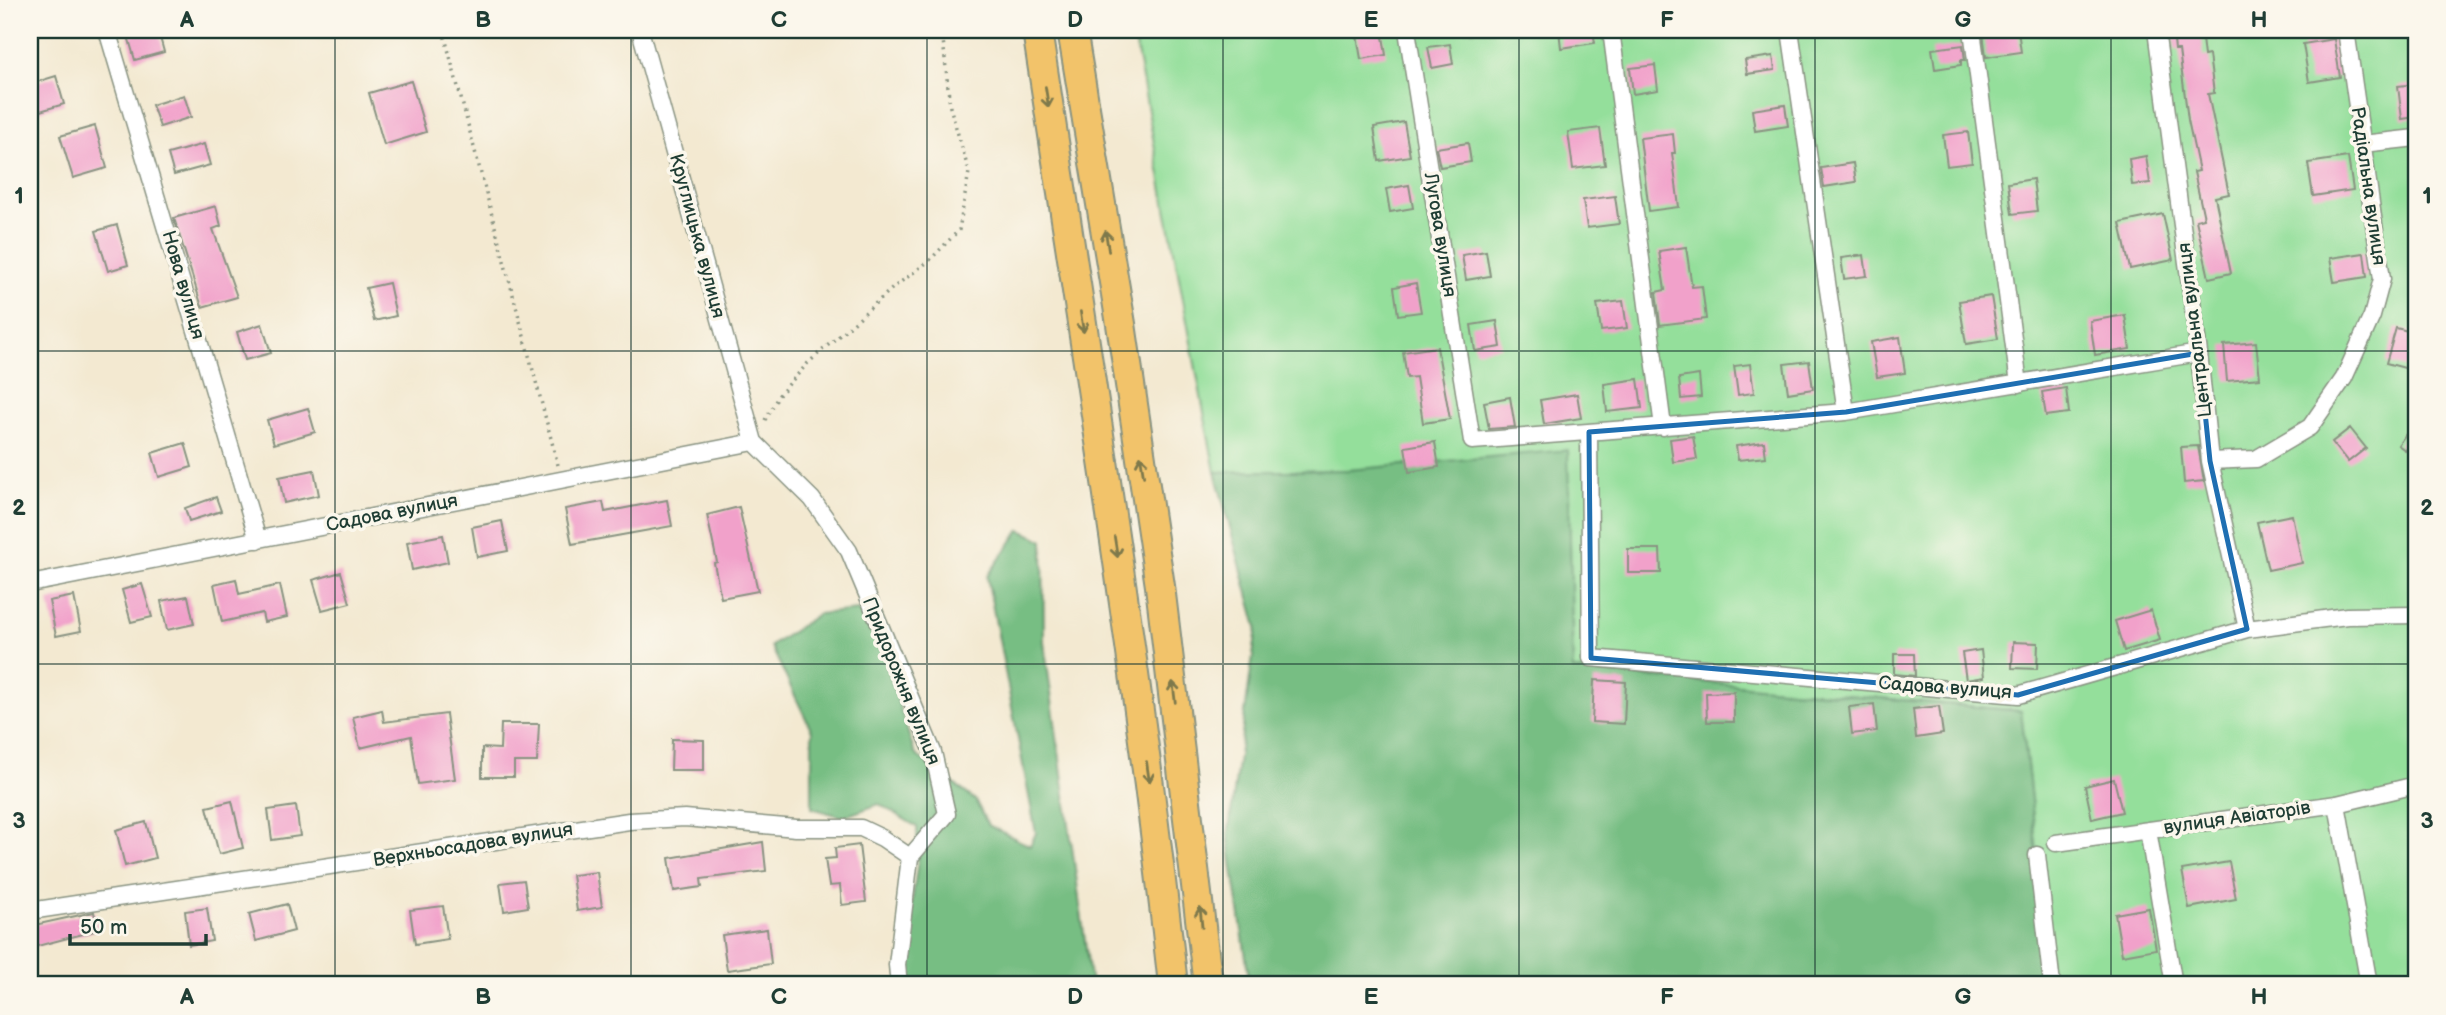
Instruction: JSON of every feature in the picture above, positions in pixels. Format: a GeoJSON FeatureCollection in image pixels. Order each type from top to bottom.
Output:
{"type":"FeatureCollection","features":[{"type":"Feature","properties":{"kind":"highway"},"geometry":{"type":"LineString","coordinates":[[1037,30],[1126,611],[1173,985]]}},
{"type":"Feature","properties":{"kind":"highway"},"geometry":{"type":"LineString","coordinates":[[1072,30],[1160,586],[1208,985]]}},
{"type":"Feature","properties":{"kind":"street","name":"Нова вулиця"},"geometry":{"type":"LineString","coordinates":[[107,30],[258,540]]}},
{"type":"Feature","properties":{"kind":"street","name":"Круглицька вулиця"},"geometry":{"type":"LineString","coordinates":[[640,30],[754,442]]}},
{"type":"Feature","properties":{"kind":"street","name":"Лугова вулиця"},"geometry":{"type":"LineString","coordinates":[[1407,30],[1472,441],[1589,432]]}},
{"type":"Feature","properties":{"kind":"street"},"geometry":{"type":"LineString","coordinates":[[1611,30],[1663,427]]}},
{"type":"Feature","properties":{"kind":"street"},"geometry":{"type":"LineString","coordinates":[[1790,30],[1846,411]]}},
{"type":"Feature","properties":{"kind":"street"},"geometry":{"type":"LineString","coordinates":[[1972,30],[2019,384]]}},
{"type":"Feature","properties":{"kind":"street","name":"Центральна вулиця"},"geometry":{"type":"LineString","coordinates":[[2156,30],[2200,353],[2210,461],[2247,629]]}},
{"type":"Feature","properties":{"kind":"street","name":"Радіальна вулиця"},"geometry":{"type":"LineString","coordinates":[[2210,461],[2256,459],[2310,427],[2344,379],[2372,316],[2382,279],[2346,30]]}},
{"type":"Feature","properties":{"kind":"street"},"geometry":{"type":"LineString","coordinates":[[2362,144],[2416,138]]}},
{"type":"Feature","properties":{"kind":"street"},"geometry":{"type":"LineString","coordinates":[[1589,432],[1846,411],[2200,353]]}},
{"type":"Feature","properties":{"kind":"street","name":"Садова вулиця"},"geometry":{"type":"LineString","coordinates":[[1589,432],[1591,659],[2018,695],[2247,629],[2347,616],[2416,615]]}},
{"type":"Feature","properties":{"kind":"street","name":"Садова вулиця"},"geometry":{"type":"LineString","coordinates":[[30,584],[754,442]]}},
{"type":"Feature","properties":{"kind":"street","name":"Придорожня вулиця"},"geometry":{"type":"LineString","coordinates":[[754,442],[812,499],[849,551],[933,752],[947,814],[910,856]]}},
{"type":"Feature","properties":{"kind":"street","name":"вулиця Авіаторів"},"geometry":{"type":"LineString","coordinates":[[2056,843],[2337,804],[2416,785]]}},
{"type":"Feature","properties":{"kind":"street"},"geometry":{"type":"LineString","coordinates":[[2337,804],[2369,985]]}},
{"type":"Feature","properties":{"kind":"street","name":"Верхньосадова вулиця"},"geometry":{"type":"LineString","coordinates":[[30,911],[629,821],[685,818],[796,828],[861,828],[910,856]]}},
{"type":"Feature","properties":{"kind":"street"},"geometry":{"type":"LineString","coordinates":[[2148,830],[2174,985]]}},
{"type":"Feature","properties":{"kind":"street"},"geometry":{"type":"LineString","coordinates":[[2037,855],[2052,985]]}},
{"type":"Feature","properties":{"kind":"street"},"geometry":{"type":"LineString","coordinates":[[898,985],[897,965],[910,856]]}},
{"type":"Feature","properties":{"kind":"path"},"geometry":{"type":"LineString","coordinates":[[443,30],[562,480]]}},
{"type":"Feature","properties":{"kind":"path"},"geometry":{"type":"LineString","coordinates":[[754,442],[779,395],[808,363],[894,287],[929,261],[959,230],[969,172],[950,107],[942,30]]}},
{"type":"Feature","properties":{"kind":"highlighted area"},"geometry":{"type":"Polygon","coordinates":[[[2199,353],[2210,461],[2247,629],[2018,695],[1591,658],[1589,432],[1846,412],[2199,353]]]}},
{"type":"Feature","properties":{"kind":"green space"},"geometry":{"type":"Polygon","coordinates":[[[1133,30],[2416,30],[2416,985],[2052,985],[2021,711],[1573,670],[1348,470],[1215,472],[1133,30]]]}},
{"type":"Feature","properties":{"kind":"green space"},"geometry":{"type":"Polygon","coordinates":[[[1568,450],[1573,670],[2021,711],[2052,985],[1250,985],[1228,835],[1257,627],[1215,472],[1348,470],[1568,450]]]}},
{"type":"Feature","properties":{"kind":"green space"},"geometry":{"type":"Polygon","coordinates":[[[1020,530],[1043,540],[1044,642],[1091,985],[907,985],[904,961],[918,860],[917,827],[879,804],[843,817],[812,808],[812,731],[771,646],[818,614],[858,610],[872,622],[915,754],[975,800],[988,825],[1030,846],[1036,833],[987,577],[1020,530]]]}},
{"type":"Feature","properties":{"kind":"building"},"geometry":{"type":"Polygon","coordinates":[[[158,30],[164,52],[135,60],[128,36],[158,30]]]}},
{"type":"Feature","properties":{"kind":"building"},"geometry":{"type":"Polygon","coordinates":[[[1356,30],[1382,30],[1386,55],[1361,59],[1356,30]]]}},
{"type":"Feature","properties":{"kind":"building"},"geometry":{"type":"Polygon","coordinates":[[[1559,30],[1593,30],[1595,43],[1561,48],[1559,30]]]}},
{"type":"Feature","properties":{"kind":"building"},"geometry":{"type":"Polygon","coordinates":[[[2018,30],[2021,52],[1986,57],[1983,33],[2018,30]]]}},
{"type":"Feature","properties":{"kind":"building"},"geometry":{"type":"Polygon","coordinates":[[[2173,30],[2201,30],[2204,56],[2209,55],[2214,93],[2208,94],[2229,194],[2215,197],[2231,273],[2209,278],[2196,220],[2204,218],[2194,172],[2199,171],[2188,120],[2179,50],[2175,50],[2173,30]]]}},
{"type":"Feature","properties":{"kind":"building"},"geometry":{"type":"Polygon","coordinates":[[[2334,39],[2340,77],[2309,82],[2303,44],[2334,39]]]}},
{"type":"Feature","properties":{"kind":"building"},"geometry":{"type":"Polygon","coordinates":[[[1450,44],[1453,64],[1432,68],[1428,47],[1450,44]]]}},
{"type":"Feature","properties":{"kind":"building"},"geometry":{"type":"Polygon","coordinates":[[[1963,45],[1965,60],[1961,60],[1961,65],[1935,69],[1932,49],[1963,45]]]}},
{"type":"Feature","properties":{"kind":"building"},"geometry":{"type":"Polygon","coordinates":[[[1773,56],[1775,70],[1747,74],[1745,60],[1773,56]]]}},
{"type":"Feature","properties":{"kind":"building"},"geometry":{"type":"Polygon","coordinates":[[[1655,65],[1658,90],[1633,94],[1630,68],[1655,65]]]}},
{"type":"Feature","properties":{"kind":"building"},"geometry":{"type":"Polygon","coordinates":[[[56,76],[64,104],[30,114],[30,84],[56,76]]]}},
{"type":"Feature","properties":{"kind":"building"},"geometry":{"type":"Polygon","coordinates":[[[411,81],[426,132],[384,145],[369,93],[411,81]]]}},
{"type":"Feature","properties":{"kind":"building"},"geometry":{"type":"Polygon","coordinates":[[[2416,84],[2416,117],[2402,119],[2398,86],[2416,84]]]}},
{"type":"Feature","properties":{"kind":"building"},"geometry":{"type":"Polygon","coordinates":[[[184,95],[191,117],[160,127],[152,105],[184,95]]]}},
{"type":"Feature","properties":{"kind":"building"},"geometry":{"type":"Polygon","coordinates":[[[1785,105],[1788,126],[1755,131],[1752,110],[1785,105]]]}},
{"type":"Feature","properties":{"kind":"building"},"geometry":{"type":"Polygon","coordinates":[[[1404,122],[1410,156],[1379,161],[1374,127],[1404,122]]]}},
{"type":"Feature","properties":{"kind":"building"},"geometry":{"type":"Polygon","coordinates":[[[95,126],[107,168],[73,178],[60,136],[95,126]]]}},
{"type":"Feature","properties":{"kind":"building"},"geometry":{"type":"Polygon","coordinates":[[[1600,128],[1605,165],[1573,169],[1568,132],[1600,128]]]}},
{"type":"Feature","properties":{"kind":"building"},"geometry":{"type":"Polygon","coordinates":[[[1968,132],[1972,163],[1947,166],[1943,135],[1968,132]]]}},
{"type":"Feature","properties":{"kind":"building"},"geometry":{"type":"Polygon","coordinates":[[[1673,134],[1675,153],[1672,153],[1679,207],[1649,211],[1640,138],[1673,134]]]}},
{"type":"Feature","properties":{"kind":"building"},"geometry":{"type":"Polygon","coordinates":[[[1468,143],[1471,162],[1440,167],[1436,148],[1468,143]]]}},
{"type":"Feature","properties":{"kind":"building"},"geometry":{"type":"Polygon","coordinates":[[[204,144],[210,165],[174,175],[168,154],[204,144]]]}},
{"type":"Feature","properties":{"kind":"building"},"geometry":{"type":"Polygon","coordinates":[[[2146,156],[2150,183],[2132,185],[2129,159],[2146,156]]]}},
{"type":"Feature","properties":{"kind":"building"},"geometry":{"type":"Polygon","coordinates":[[[2348,157],[2353,190],[2313,196],[2308,163],[2348,157]]]}},
{"type":"Feature","properties":{"kind":"building"},"geometry":{"type":"Polygon","coordinates":[[[1853,163],[1856,182],[1824,187],[1821,168],[1853,163]]]}},
{"type":"Feature","properties":{"kind":"building"},"geometry":{"type":"Polygon","coordinates":[[[2033,179],[2037,211],[2012,214],[2008,183],[2033,179]]]}},
{"type":"Feature","properties":{"kind":"building"},"geometry":{"type":"Polygon","coordinates":[[[1409,185],[1413,208],[1390,212],[1386,189],[1409,185]]]}},
{"type":"Feature","properties":{"kind":"building"},"geometry":{"type":"Polygon","coordinates":[[[1615,196],[1619,224],[1587,228],[1583,200],[1615,196]]]}},
{"type":"Feature","properties":{"kind":"building"},"geometry":{"type":"Polygon","coordinates":[[[216,206],[221,226],[213,229],[237,297],[202,307],[174,218],[216,206]]]}},
{"type":"Feature","properties":{"kind":"building"},"geometry":{"type":"Polygon","coordinates":[[[2163,214],[2173,260],[2130,269],[2120,223],[2163,214]]]}},
{"type":"Feature","properties":{"kind":"building"},"geometry":{"type":"Polygon","coordinates":[[[117,225],[128,265],[108,271],[96,231],[117,225]]]}},
{"type":"Feature","properties":{"kind":"building"},"geometry":{"type":"Polygon","coordinates":[[[1686,247],[1692,287],[1702,286],[1706,319],[1660,325],[1656,292],[1665,290],[1659,251],[1686,247]]]}},
{"type":"Feature","properties":{"kind":"building"},"geometry":{"type":"Polygon","coordinates":[[[1486,251],[1490,276],[1466,280],[1462,255],[1486,251]]]}},
{"type":"Feature","properties":{"kind":"building"},"geometry":{"type":"Polygon","coordinates":[[[2364,253],[2367,277],[2334,282],[2330,258],[2364,253]]]}},
{"type":"Feature","properties":{"kind":"building"},"geometry":{"type":"Polygon","coordinates":[[[1864,255],[1867,276],[1844,279],[1841,258],[1864,255]]]}},
{"type":"Feature","properties":{"kind":"building"},"geometry":{"type":"Polygon","coordinates":[[[389,283],[396,316],[374,321],[366,288],[389,283]]]}},
{"type":"Feature","properties":{"kind":"building"},"geometry":{"type":"Polygon","coordinates":[[[1416,283],[1421,312],[1398,315],[1394,287],[1416,283]]]}},
{"type":"Feature","properties":{"kind":"building"},"geometry":{"type":"Polygon","coordinates":[[[1991,296],[1998,339],[1966,344],[1959,301],[1991,296]]]}},
{"type":"Feature","properties":{"kind":"building"},"geometry":{"type":"Polygon","coordinates":[[[1623,301],[1627,328],[1601,331],[1597,304],[1623,301]]]}},
{"type":"Feature","properties":{"kind":"building"},"geometry":{"type":"Polygon","coordinates":[[[2125,315],[2130,349],[2095,355],[2090,321],[2125,315]]]}},
{"type":"Feature","properties":{"kind":"building"},"geometry":{"type":"Polygon","coordinates":[[[1497,321],[1501,347],[1475,351],[1471,325],[1497,321]]]}},
{"type":"Feature","properties":{"kind":"building"},"geometry":{"type":"Polygon","coordinates":[[[262,324],[271,353],[245,360],[237,332],[262,324]]]}},
{"type":"Feature","properties":{"kind":"building"},"geometry":{"type":"Polygon","coordinates":[[[2396,328],[2416,333],[2416,371],[2386,363],[2396,328]]]}},
{"type":"Feature","properties":{"kind":"building"},"geometry":{"type":"Polygon","coordinates":[[[1900,337],[1905,373],[1877,377],[1871,342],[1900,337]]]}},
{"type":"Feature","properties":{"kind":"building"},"geometry":{"type":"Polygon","coordinates":[[[2256,342],[2260,378],[2227,381],[2224,345],[2256,342]]]}},
{"type":"Feature","properties":{"kind":"building"},"geometry":{"type":"Polygon","coordinates":[[[1437,347],[1450,419],[1423,423],[1416,377],[1407,378],[1403,352],[1437,347]]]}},
{"type":"Feature","properties":{"kind":"building"},"geometry":{"type":"Polygon","coordinates":[[[1809,361],[1813,389],[1788,393],[1784,364],[1809,361]]]}},
{"type":"Feature","properties":{"kind":"building"},"geometry":{"type":"Polygon","coordinates":[[[1750,364],[1754,393],[1738,395],[1734,366],[1750,364]]]}},
{"type":"Feature","properties":{"kind":"building"},"geometry":{"type":"Polygon","coordinates":[[[1699,375],[1701,397],[1681,399],[1679,378],[1699,375]]]}},
{"type":"Feature","properties":{"kind":"building"},"geometry":{"type":"Polygon","coordinates":[[[1638,379],[1642,408],[1607,412],[1604,384],[1638,379]]]}},
{"type":"Feature","properties":{"kind":"building"},"geometry":{"type":"Polygon","coordinates":[[[2066,388],[2069,413],[2046,416],[2042,392],[2066,388]]]}},
{"type":"Feature","properties":{"kind":"building"},"geometry":{"type":"Polygon","coordinates":[[[1577,394],[1581,418],[1544,424],[1540,400],[1577,394]]]}},
{"type":"Feature","properties":{"kind":"building"},"geometry":{"type":"Polygon","coordinates":[[[1510,397],[1515,427],[1489,429],[1484,402],[1510,397]]]}},
{"type":"Feature","properties":{"kind":"building"},"geometry":{"type":"Polygon","coordinates":[[[308,408],[315,432],[274,444],[267,420],[308,408]]]}},
{"type":"Feature","properties":{"kind":"building"},"geometry":{"type":"Polygon","coordinates":[[[2416,420],[2416,458],[2398,445],[2416,420]]]}},
{"type":"Feature","properties":{"kind":"building"},"geometry":{"type":"Polygon","coordinates":[[[2350,428],[2366,448],[2348,462],[2332,442],[2350,428]]]}},
{"type":"Feature","properties":{"kind":"building"},"geometry":{"type":"Polygon","coordinates":[[[1693,436],[1697,459],[1673,462],[1670,439],[1693,436]]]}},
{"type":"Feature","properties":{"kind":"building"},"geometry":{"type":"Polygon","coordinates":[[[1435,442],[1439,467],[1409,472],[1405,447],[1435,442]]]}},
{"type":"Feature","properties":{"kind":"building"},"geometry":{"type":"Polygon","coordinates":[[[1764,442],[1766,457],[1738,460],[1736,446],[1764,442]]]}},
{"type":"Feature","properties":{"kind":"building"},"geometry":{"type":"Polygon","coordinates":[[[185,443],[192,467],[159,477],[152,453],[185,443]]]}},
{"type":"Feature","properties":{"kind":"building"},"geometry":{"type":"Polygon","coordinates":[[[2198,446],[2204,481],[2184,483],[2181,447],[2198,446]]]}},
{"type":"Feature","properties":{"kind":"building"},"geometry":{"type":"Polygon","coordinates":[[[314,470],[319,495],[284,503],[279,477],[314,470]]]}},
{"type":"Feature","properties":{"kind":"building"},"geometry":{"type":"Polygon","coordinates":[[[216,497],[221,511],[189,521],[185,508],[216,497]]]}},
{"type":"Feature","properties":{"kind":"building"},"geometry":{"type":"Polygon","coordinates":[[[667,500],[672,526],[572,544],[565,509],[603,502],[605,512],[667,500]]]}},
{"type":"Feature","properties":{"kind":"building"},"geometry":{"type":"Polygon","coordinates":[[[739,507],[758,591],[721,598],[707,515],[739,507]]]}},
{"type":"Feature","properties":{"kind":"building"},"geometry":{"type":"Polygon","coordinates":[[[2292,515],[2302,563],[2268,570],[2257,522],[2292,515]]]}},
{"type":"Feature","properties":{"kind":"building"},"geometry":{"type":"Polygon","coordinates":[[[502,521],[508,551],[477,557],[472,527],[502,521]]]}},
{"type":"Feature","properties":{"kind":"building"},"geometry":{"type":"Polygon","coordinates":[[[443,535],[448,562],[412,570],[407,542],[443,535]]]}},
{"type":"Feature","properties":{"kind":"building"},"geometry":{"type":"Polygon","coordinates":[[[1628,549],[1660,549],[1661,573],[1628,573],[1628,549]]]}},
{"type":"Feature","properties":{"kind":"building"},"geometry":{"type":"Polygon","coordinates":[[[341,572],[350,603],[322,610],[313,580],[341,572]]]}},
{"type":"Feature","properties":{"kind":"building"},"geometry":{"type":"Polygon","coordinates":[[[236,579],[239,594],[280,585],[287,617],[264,622],[262,613],[222,622],[214,584],[236,579]]]}},
{"type":"Feature","properties":{"kind":"building"},"geometry":{"type":"Polygon","coordinates":[[[142,584],[152,617],[131,622],[122,590],[142,584]]]}},
{"type":"Feature","properties":{"kind":"building"},"geometry":{"type":"Polygon","coordinates":[[[74,596],[81,631],[56,636],[49,601],[74,596]]]}},
{"type":"Feature","properties":{"kind":"building"},"geometry":{"type":"Polygon","coordinates":[[[188,596],[194,624],[167,630],[161,601],[188,596]]]}},
{"type":"Feature","properties":{"kind":"building"},"geometry":{"type":"Polygon","coordinates":[[[2151,610],[2160,640],[2124,651],[2115,621],[2151,610]]]}},
{"type":"Feature","properties":{"kind":"building"},"geometry":{"type":"Polygon","coordinates":[[[2013,642],[2038,643],[2037,669],[2012,668],[2013,642]]]}},
{"type":"Feature","properties":{"kind":"building"},"geometry":{"type":"Polygon","coordinates":[[[1981,650],[1984,677],[1966,680],[1962,653],[1981,650]]]}},
{"type":"Feature","properties":{"kind":"building"},"geometry":{"type":"Polygon","coordinates":[[[1894,654],[1914,654],[1915,676],[1894,674],[1894,654]]]}},
{"type":"Feature","properties":{"kind":"building"},"geometry":{"type":"Polygon","coordinates":[[[1594,680],[1626,682],[1624,724],[1592,722],[1594,680]]]}},
{"type":"Feature","properties":{"kind":"building"},"geometry":{"type":"Polygon","coordinates":[[[1734,692],[1734,722],[1707,722],[1706,693],[1734,692]]]}},
{"type":"Feature","properties":{"kind":"building"},"geometry":{"type":"Polygon","coordinates":[[[1874,704],[1877,731],[1852,734],[1849,707],[1874,704]]]}},
{"type":"Feature","properties":{"kind":"building"},"geometry":{"type":"Polygon","coordinates":[[[1939,706],[1943,734],[1916,738],[1913,709],[1939,706]]]}},
{"type":"Feature","properties":{"kind":"building"},"geometry":{"type":"Polygon","coordinates":[[[382,710],[384,722],[446,714],[455,779],[418,784],[411,736],[360,748],[353,717],[382,710]]]}},
{"type":"Feature","properties":{"kind":"building"},"geometry":{"type":"Polygon","coordinates":[[[501,724],[539,724],[537,762],[514,762],[514,777],[482,777],[482,748],[500,749],[501,724]]]}},
{"type":"Feature","properties":{"kind":"building"},"geometry":{"type":"Polygon","coordinates":[[[672,739],[704,740],[704,770],[671,770],[672,739]]]}},
{"type":"Feature","properties":{"kind":"building"},"geometry":{"type":"Polygon","coordinates":[[[2114,779],[2122,812],[2092,819],[2085,786],[2114,779]]]}},
{"type":"Feature","properties":{"kind":"building"},"geometry":{"type":"Polygon","coordinates":[[[232,801],[243,848],[219,854],[207,807],[232,801]]]}},
{"type":"Feature","properties":{"kind":"building"},"geometry":{"type":"Polygon","coordinates":[[[296,806],[300,836],[272,840],[268,810],[296,806]]]}},
{"type":"Feature","properties":{"kind":"building"},"geometry":{"type":"Polygon","coordinates":[[[146,822],[155,858],[125,866],[116,830],[146,822]]]}},
{"type":"Feature","properties":{"kind":"building"},"geometry":{"type":"Polygon","coordinates":[[[763,842],[766,871],[701,879],[702,887],[674,891],[669,858],[763,842]]]}},
{"type":"Feature","properties":{"kind":"building"},"geometry":{"type":"Polygon","coordinates":[[[859,845],[866,902],[842,905],[840,885],[829,886],[825,859],[836,858],[835,848],[859,845]]]}},
{"type":"Feature","properties":{"kind":"building"},"geometry":{"type":"Polygon","coordinates":[[[2229,862],[2236,899],[2189,908],[2182,870],[2229,862]]]}},
{"type":"Feature","properties":{"kind":"building"},"geometry":{"type":"Polygon","coordinates":[[[597,872],[602,907],[577,911],[572,875],[597,872]]]}},
{"type":"Feature","properties":{"kind":"building"},"geometry":{"type":"Polygon","coordinates":[[[524,880],[528,907],[504,911],[500,883],[524,880]]]}},
{"type":"Feature","properties":{"kind":"building"},"geometry":{"type":"Polygon","coordinates":[[[287,904],[294,931],[256,941],[249,914],[287,904]]]}},
{"type":"Feature","properties":{"kind":"building"},"geometry":{"type":"Polygon","coordinates":[[[443,906],[448,939],[415,944],[410,910],[443,906]]]}},
{"type":"Feature","properties":{"kind":"building"},"geometry":{"type":"Polygon","coordinates":[[[207,908],[212,941],[189,945],[185,911],[207,908]]]}},
{"type":"Feature","properties":{"kind":"building"},"geometry":{"type":"Polygon","coordinates":[[[2149,908],[2156,949],[2122,955],[2115,914],[2149,908]]]}},
{"type":"Feature","properties":{"kind":"building"},"geometry":{"type":"Polygon","coordinates":[[[94,912],[98,930],[30,948],[30,926],[94,912]]]}},
{"type":"Feature","properties":{"kind":"building"},"geometry":{"type":"Polygon","coordinates":[[[767,929],[771,964],[727,970],[722,935],[767,929]]]}}]}
